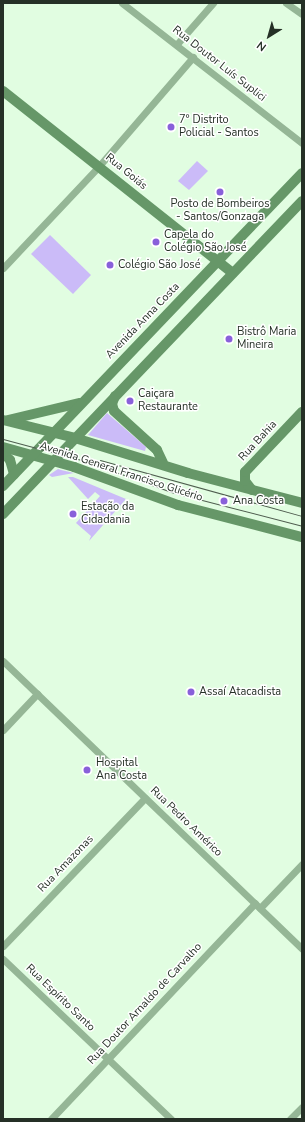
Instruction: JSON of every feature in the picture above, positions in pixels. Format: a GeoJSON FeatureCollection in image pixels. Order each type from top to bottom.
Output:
{"type":"FeatureCollection","features":[{"type":"Feature","properties":{"kind":"main road","name":"Rua Goiás"},"geometry":{"type":"LineString","coordinates":[[3,91],[233,273]]}},
{"type":"Feature","properties":{"kind":"main road","name":"Avenida Anna Costa"},"geometry":{"type":"LineString","coordinates":[[3,486],[302,173]]}},
{"type":"Feature","properties":{"kind":"main road"},"geometry":{"type":"LineString","coordinates":[[3,514],[115,395],[302,201]]}},
{"type":"Feature","properties":{"kind":"main road"},"geometry":{"type":"LineString","coordinates":[[115,395],[112,404],[114,411],[157,450],[163,463]]}},
{"type":"Feature","properties":{"kind":"main road"},"geometry":{"type":"LineString","coordinates":[[4,421],[82,402]]}},
{"type":"Feature","properties":{"kind":"main road","name":"Rua Bahia"},"geometry":{"type":"LineString","coordinates":[[252,490],[245,481],[245,472],[302,412]]}},
{"type":"Feature","properties":{"kind":"main road","name":"Avenida General Francisco Glicério"},"geometry":{"type":"LineString","coordinates":[[4,421],[54,432],[163,463],[188,473],[302,503]]}},
{"type":"Feature","properties":{"kind":"main road","name":"Avenida General Francisco Glicério"},"geometry":{"type":"LineString","coordinates":[[3,447],[53,462],[178,505],[302,537]]}},
{"type":"Feature","properties":{"kind":"main road"},"geometry":{"type":"LineString","coordinates":[[3,453],[10,460],[14,474]]}},
{"type":"Feature","properties":{"kind":"street","name":"Rua Doutor Luís Suplici"},"geometry":{"type":"LineString","coordinates":[[122,3],[177,44],[302,143]]}},
{"type":"Feature","properties":{"kind":"street"},"geometry":{"type":"LineString","coordinates":[[177,44],[213,3]]}},
{"type":"Feature","properties":{"kind":"street"},"geometry":{"type":"LineString","coordinates":[[286,3],[302,14]]}},
{"type":"Feature","properties":{"kind":"street"},"geometry":{"type":"LineString","coordinates":[[3,268],[99,166],[193,57]]}},
{"type":"Feature","properties":{"kind":"street","name":"Rua Pedro Américo"},"geometry":{"type":"LineString","coordinates":[[3,661],[302,949]]}},
{"type":"Feature","properties":{"kind":"street"},"geometry":{"type":"LineString","coordinates":[[3,730],[37,694]]}},
{"type":"Feature","properties":{"kind":"street","name":"Rua Amazonas"},"geometry":{"type":"LineString","coordinates":[[3,946],[145,798]]}},
{"type":"Feature","properties":{"kind":"street","name":"Rua Doutor Arnaldo de Carvalho"},"geometry":{"type":"LineString","coordinates":[[51,1119],[257,905],[302,864]]}},
{"type":"Feature","properties":{"kind":"street","name":"Rua Espírito Santo"},"geometry":{"type":"LineString","coordinates":[[3,959],[171,1119]]}},
{"type":"Feature","properties":{"kind":"street"},"geometry":{"type":"LineString","coordinates":[[290,1119],[302,1107]]}},
{"type":"Feature","properties":{"kind":"shaded area"},"geometry":{"type":"Polygon","coordinates":[[[197,161],[208,171],[189,190],[178,181],[197,161]]]}},
{"type":"Feature","properties":{"kind":"shaded area"},"geometry":{"type":"Polygon","coordinates":[[[50,235],[91,275],[73,294],[31,254],[50,235]]]}},
{"type":"Feature","properties":{"kind":"shaded area"},"geometry":{"type":"Polygon","coordinates":[[[107,413],[146,447],[145,451],[88,435],[107,413]]]}},
{"type":"Feature","properties":{"kind":"shaded area"},"geometry":{"type":"Polygon","coordinates":[[[58,469],[74,473],[52,477],[49,475],[58,469]]]}},
{"type":"Feature","properties":{"kind":"shaded area"},"geometry":{"type":"Polygon","coordinates":[[[68,477],[73,477],[126,499],[89,541],[91,536],[76,523],[100,496],[95,492],[88,499],[68,477]]]}},
{"type":"Feature","properties":{"kind":"tram line"},"geometry":{"type":"LineString","coordinates":[[3,439],[85,461],[171,492],[302,526]]}},
{"type":"Feature","properties":{"kind":"tram line"},"geometry":{"type":"LineString","coordinates":[[100,460],[302,516]]}},
{"type":"Feature","properties":{"kind":"place","name":"7° Distrito Policial - Santos"},"geometry":{"type":"Point","coordinates":[171,127]}},
{"type":"Feature","properties":{"kind":"place","name":"Posto de Bombeiros - Santos/Gonzaga"},"geometry":{"type":"Point","coordinates":[220,192]}},
{"type":"Feature","properties":{"kind":"place","name":"Capela do Colégio São José"},"geometry":{"type":"Point","coordinates":[156,242]}},
{"type":"Feature","properties":{"kind":"place","name":"Colégio São José"},"geometry":{"type":"Point","coordinates":[110,265]}},
{"type":"Feature","properties":{"kind":"place","name":"Bistrô Maria Mineira"},"geometry":{"type":"Point","coordinates":[229,339]}},
{"type":"Feature","properties":{"kind":"place","name":"Caiçara Restaurante"},"geometry":{"type":"Point","coordinates":[130,401]}},
{"type":"Feature","properties":{"kind":"place","name":"Ana Costa"},"geometry":{"type":"Point","coordinates":[224,501]}},
{"type":"Feature","properties":{"kind":"place","name":"Estação da Cidadania"},"geometry":{"type":"Point","coordinates":[73,514]}},
{"type":"Feature","properties":{"kind":"place","name":"Assaí Atacadista"},"geometry":{"type":"Point","coordinates":[191,692]}},
{"type":"Feature","properties":{"kind":"place","name":"Hospital Ana Costa"},"geometry":{"type":"Point","coordinates":[87,770]}}]}
